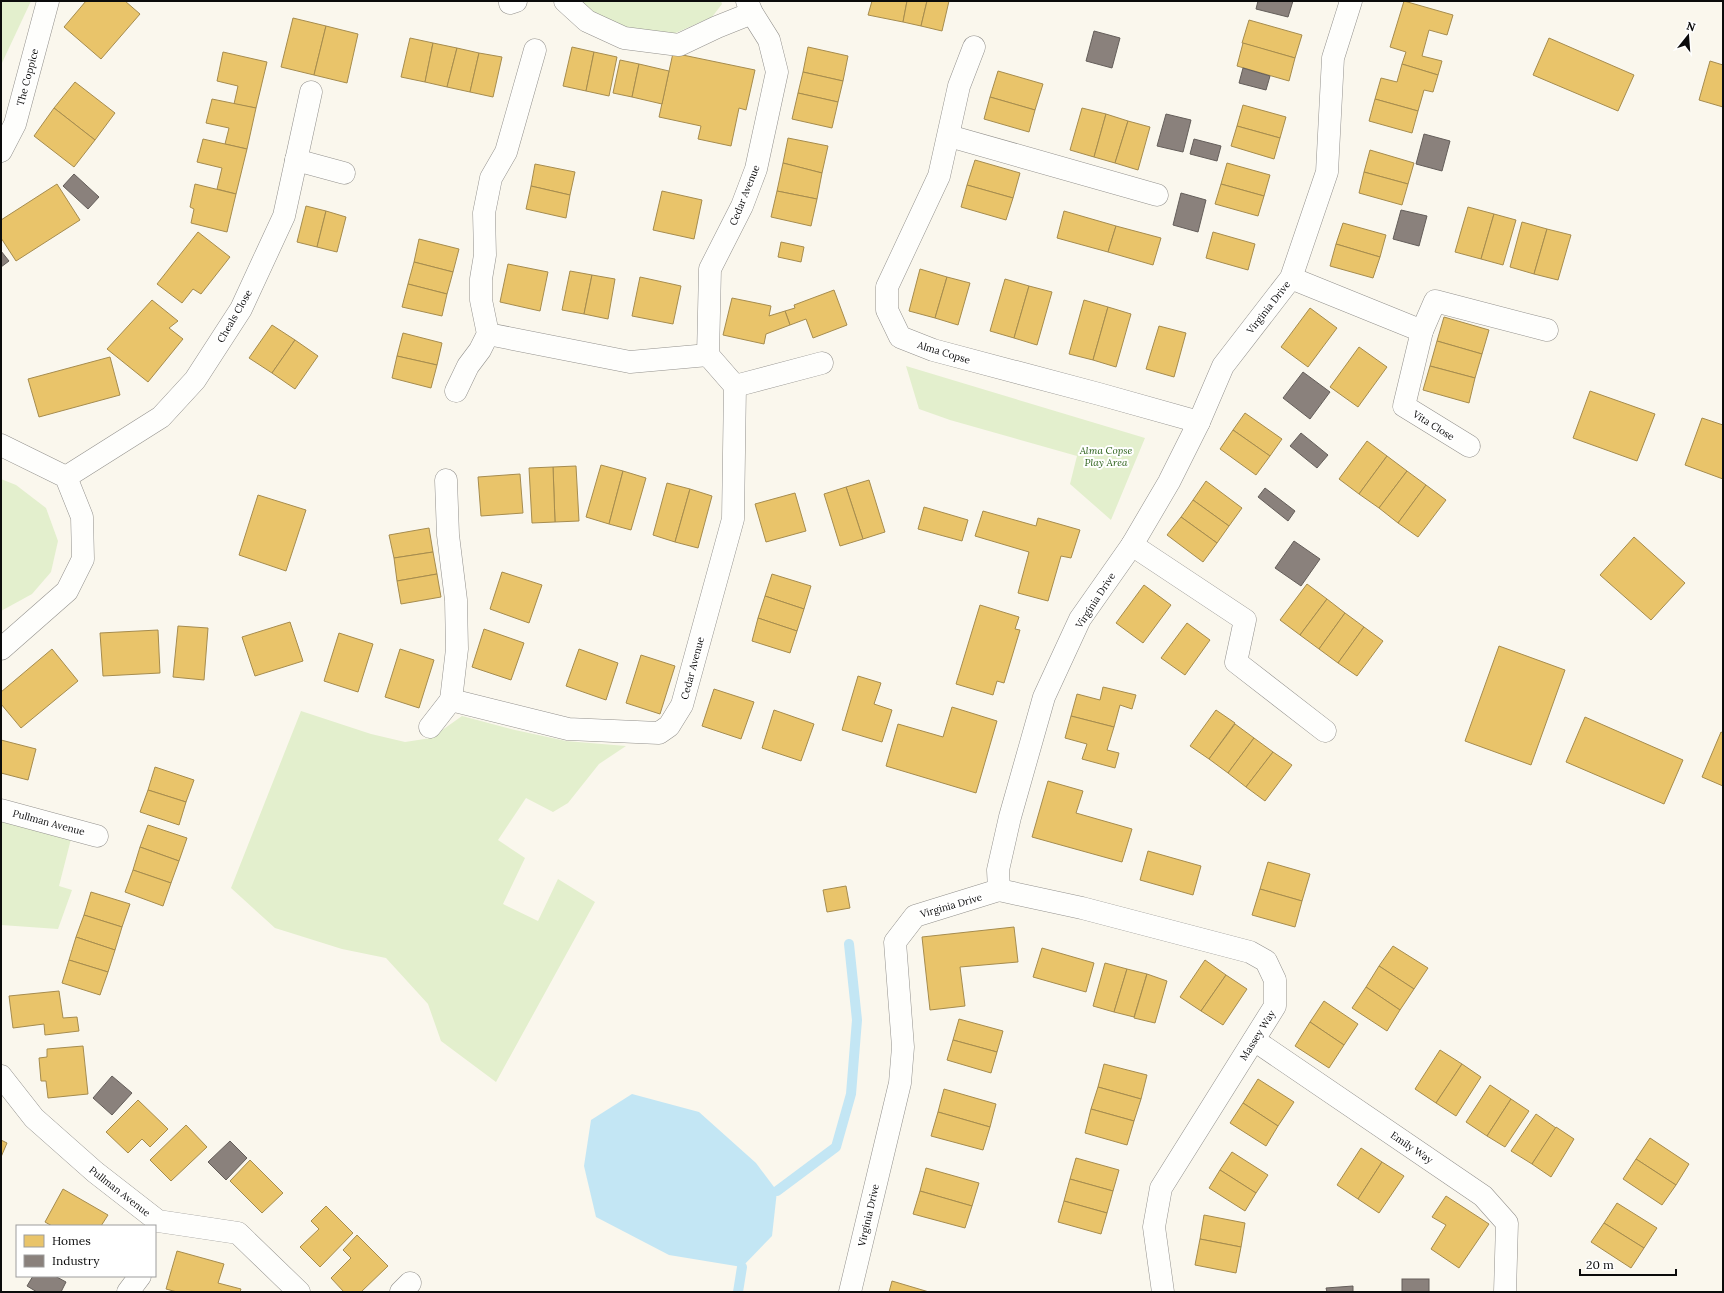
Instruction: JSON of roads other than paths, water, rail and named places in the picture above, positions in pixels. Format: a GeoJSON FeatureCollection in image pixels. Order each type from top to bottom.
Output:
{"type":"FeatureCollection","features":[{"type":"Feature","properties":{"kind":"street","name":"The Coppice"},"geometry":{"type":"LineString","coordinates":[[1,151],[15,124],[48,1]]}},
{"type":"Feature","properties":{"kind":"street","name":"Cedar Avenue"},"geometry":{"type":"LineString","coordinates":[[565,1],[586,21],[624,38],[678,45],[717,27],[749,7],[769,40],[777,72],[756,169],[742,206],[710,269],[708,355]]}},
{"type":"Feature","properties":{"kind":"street","name":"Virginia Drive"},"geometry":{"type":"LineString","coordinates":[[850,1292],[900,1083],[903,1047],[895,942],[915,916],[965,902],[999,890],[998,870],[1010,817],[1044,697],[1080,620],[1132,545],[1169,482],[1199,422],[1222,366],[1291,278],[1327,172],[1332,58],[1351,1]]}},
{"type":"Feature","properties":{"kind":"street","name":"Alma Copse"},"geometry":{"type":"LineString","coordinates":[[974,47],[960,86],[939,176],[887,287],[887,310],[900,337],[933,350],[1199,422]]}},
{"type":"Feature","properties":{"kind":"street"},"geometry":{"type":"LineString","coordinates":[[456,391],[468,366],[480,350],[488,334],[481,300],[481,286],[485,255],[484,213],[491,178],[506,152],[535,50]]}},
{"type":"Feature","properties":{"kind":"street","name":"Cheals Close"},"geometry":{"type":"LineString","coordinates":[[66,477],[161,417],[195,380],[241,309],[284,216],[311,92]]}},
{"type":"Feature","properties":{"kind":"street"},"geometry":{"type":"LineString","coordinates":[[949,136],[1156,195]]}},
{"type":"Feature","properties":{"kind":"street"},"geometry":{"type":"LineString","coordinates":[[296,160],[344,172]]}},
{"type":"Feature","properties":{"kind":"street"},"geometry":{"type":"LineString","coordinates":[[1291,278],[1422,331]]}},
{"type":"Feature","properties":{"kind":"street","name":"Vita Close"},"geometry":{"type":"LineString","coordinates":[[1469,446],[1404,406],[1422,331],[1435,301],[1547,330]]}},
{"type":"Feature","properties":{"kind":"street"},"geometry":{"type":"LineString","coordinates":[[488,334],[630,362],[708,355],[735,386],[822,363]]}},
{"type":"Feature","properties":{"kind":"street","name":"Cedar Avenue"},"geometry":{"type":"LineString","coordinates":[[451,700],[568,729],[659,734],[669,726],[682,705],[733,519],[735,386]]}},
{"type":"Feature","properties":{"kind":"street"},"geometry":{"type":"LineString","coordinates":[[1,445],[66,477],[82,517],[83,558],[67,591],[1,649]]}},
{"type":"Feature","properties":{"kind":"street"},"geometry":{"type":"LineString","coordinates":[[430,727],[451,700],[457,649],[456,600],[448,535],[446,480]]}},
{"type":"Feature","properties":{"kind":"street"},"geometry":{"type":"LineString","coordinates":[[1132,545],[1245,620],[1236,662],[1325,731]]}},
{"type":"Feature","properties":{"kind":"street","name":"Pullman Avenue"},"geometry":{"type":"LineString","coordinates":[[1,810],[97,836]]}},
{"type":"Feature","properties":{"kind":"street","name":"Massey Way"},"geometry":{"type":"LineString","coordinates":[[999,890],[1082,908],[1250,952],[1266,961],[1275,980],[1275,1006],[1161,1188],[1154,1227],[1163,1292]]}},
{"type":"Feature","properties":{"kind":"street","name":"Emily Way"},"geometry":{"type":"LineString","coordinates":[[1254,1040],[1482,1196],[1507,1223],[1505,1292]]}},
{"type":"Feature","properties":{"kind":"street","name":"Pullman Avenue"},"geometry":{"type":"LineString","coordinates":[[1,1076],[34,1118],[155,1225]]}},
{"type":"Feature","properties":{"kind":"street","name":"Pullman Avenue"},"geometry":{"type":"LineString","coordinates":[[156,1226],[238,1233],[299,1292]]}},
{"type":"Feature","properties":{"kind":"street"},"geometry":{"type":"LineString","coordinates":[[128,1292],[139,1277]]}},
{"type":"Feature","properties":{"kind":"water"},"geometry":{"type":"Polygon","coordinates":[[[632,1094],[699,1112],[756,1163],[777,1191],[772,1236],[742,1267],[669,1255],[596,1217],[584,1166],[591,1120],[632,1094]]]}},
{"type":"Feature","properties":{"kind":"waterway"},"geometry":{"type":"LineString","coordinates":[[777,1191],[836,1147],[851,1094],[857,1020],[849,944]]}},
{"type":"Feature","properties":{"kind":"waterway"},"geometry":{"type":"LineString","coordinates":[[738,1292],[742,1267]]}},
{"type":"Feature","properties":{"kind":"park label","name":"Alma Copse Play Area"},"geometry":{"type":"Point","coordinates":[1106,456]}}]}
